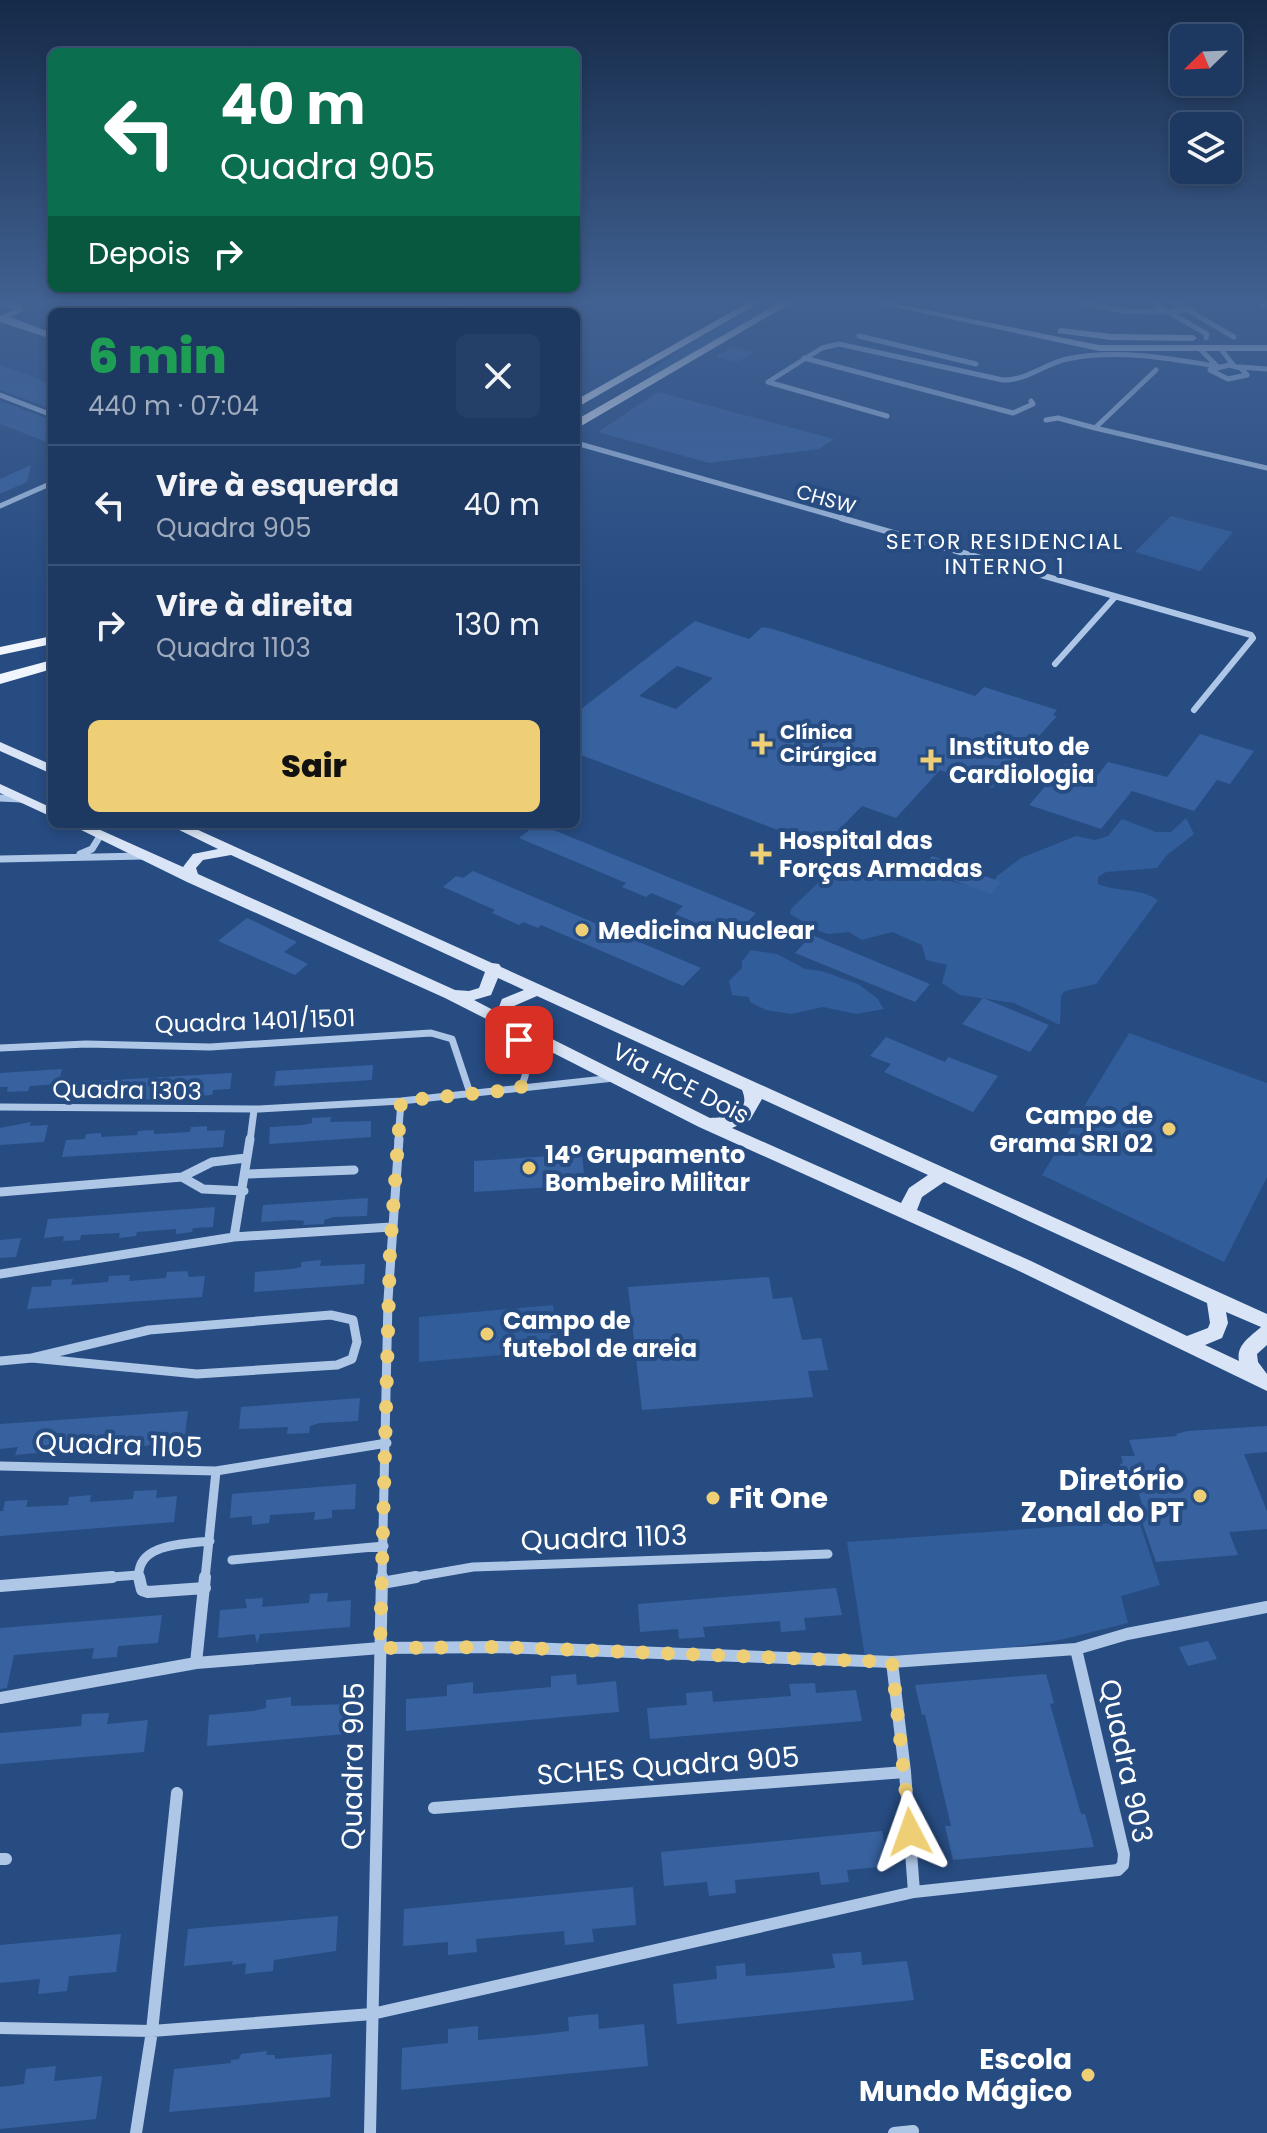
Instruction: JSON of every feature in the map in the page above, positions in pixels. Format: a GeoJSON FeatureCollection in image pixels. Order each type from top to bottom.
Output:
{"type":"FeatureCollection","features":[{"type":"Feature","properties":{"kind":"main road"},"geometry":{"type":"LineString","coordinates":[[580,423],[613,403]]}},
{"type":"Feature","properties":{"kind":"main road"},"geometry":{"type":"LineString","coordinates":[[6,650],[48,641]]}},
{"type":"Feature","properties":{"kind":"main road"},"geometry":{"type":"LineString","coordinates":[[6,650],[33,656],[33,662],[26,671]]}},
{"type":"Feature","properties":{"kind":"main road"},"geometry":{"type":"LineString","coordinates":[[0,679],[48,665]]}},
{"type":"Feature","properties":{"kind":"main road"},"geometry":{"type":"LineString","coordinates":[[0,746],[48,768]]}},
{"type":"Feature","properties":{"kind":"main road"},"geometry":{"type":"LineString","coordinates":[[0,754],[16,754]]}},
{"type":"Feature","properties":{"kind":"main road"},"geometry":{"type":"LineString","coordinates":[[0,788],[48,811]]}},
{"type":"Feature","properties":{"kind":"main road","name":"Via HCE Dois"},"geometry":{"type":"LineString","coordinates":[[84,828],[450,994],[705,1123],[908,1214],[1263,1381]]}},
{"type":"Feature","properties":{"kind":"main road","name":"Via HCE Dois"},"geometry":{"type":"LineString","coordinates":[[183,828],[494,967],[1267,1322]]}},
{"type":"Feature","properties":{"kind":"main road"},"geometry":{"type":"LineString","coordinates":[[192,879],[189,868],[198,857],[232,851]]}},
{"type":"Feature","properties":{"kind":"main road"},"geometry":{"type":"LineString","coordinates":[[450,994],[466,997],[481,994],[489,987],[494,967]]}},
{"type":"Feature","properties":{"kind":"main road"},"geometry":{"type":"LineString","coordinates":[[511,1027],[505,1012],[507,1003],[539,989]]}},
{"type":"Feature","properties":{"kind":"main road"},"geometry":{"type":"LineString","coordinates":[[705,1123],[729,1123],[747,1114],[754,1098],[748,1084]]}},
{"type":"Feature","properties":{"kind":"main road"},"geometry":{"type":"LineString","coordinates":[[908,1214],[914,1193],[925,1183],[946,1174]]}},
{"type":"Feature","properties":{"kind":"main road"},"geometry":{"type":"LineString","coordinates":[[1186,1344],[1215,1333],[1219,1323],[1215,1298]]}},
{"type":"Feature","properties":{"kind":"main road"},"geometry":{"type":"LineString","coordinates":[[1263,1381],[1249,1364],[1247,1352],[1267,1333]]}},
{"type":"Feature","properties":{"kind":"street"},"geometry":{"type":"LineString","coordinates":[[20,403],[48,413]]}},
{"type":"Feature","properties":{"kind":"street"},"geometry":{"type":"LineString","coordinates":[[839,403],[887,416]]}},
{"type":"Feature","properties":{"kind":"street"},"geometry":{"type":"LineString","coordinates":[[973,403],[1013,413],[1032,403]]}},
{"type":"Feature","properties":{"kind":"street"},"geometry":{"type":"LineString","coordinates":[[1095,428],[1122,403]]}},
{"type":"Feature","properties":{"kind":"street"},"geometry":{"type":"LineString","coordinates":[[1046,420],[1058,418],[1267,468]]}},
{"type":"Feature","properties":{"kind":"street","name":"CHSW"},"geometry":{"type":"LineString","coordinates":[[580,444],[1252,637],[1194,710]]}},
{"type":"Feature","properties":{"kind":"street"},"geometry":{"type":"LineString","coordinates":[[0,506],[48,485]]}},
{"type":"Feature","properties":{"kind":"street"},"geometry":{"type":"LineString","coordinates":[[1055,664],[1115,597]]}},
{"type":"Feature","properties":{"kind":"street"},"geometry":{"type":"LineString","coordinates":[[0,798],[21,799]]}},
{"type":"Feature","properties":{"kind":"street"},"geometry":{"type":"LineString","coordinates":[[63,857],[89,851],[100,836]]}},
{"type":"Feature","properties":{"kind":"street"},"geometry":{"type":"LineString","coordinates":[[0,859],[145,856]]}},
{"type":"Feature","properties":{"kind":"street"},"geometry":{"type":"LineString","coordinates":[[511,1027],[530,1063],[530,1071],[520,1089]]}},
{"type":"Feature","properties":{"kind":"street","name":"Quadra 1401/1501"},"geometry":{"type":"LineString","coordinates":[[0,1048],[86,1044],[210,1047],[431,1033],[452,1039],[470,1093]]}},
{"type":"Feature","properties":{"kind":"street","name":"Quadra 1303"},"geometry":{"type":"LineString","coordinates":[[0,1107],[254,1110],[401,1101],[618,1077]]}},
{"type":"Feature","properties":{"kind":"street"},"geometry":{"type":"LineString","coordinates":[[0,1698],[196,1663],[380,1648],[391,1227],[401,1101]]}},
{"type":"Feature","properties":{"kind":"street"},"geometry":{"type":"LineString","coordinates":[[234,1237],[247,1174],[246,1158],[254,1110]]}},
{"type":"Feature","properties":{"kind":"street"},"geometry":{"type":"LineString","coordinates":[[0,1192],[182,1177],[212,1162],[246,1158]]}},
{"type":"Feature","properties":{"kind":"street"},"geometry":{"type":"LineString","coordinates":[[247,1174],[354,1170]]}},
{"type":"Feature","properties":{"kind":"street"},"geometry":{"type":"LineString","coordinates":[[182,1177],[203,1189],[244,1191]]}},
{"type":"Feature","properties":{"kind":"street"},"geometry":{"type":"LineString","coordinates":[[0,1274],[234,1237],[391,1227]]}},
{"type":"Feature","properties":{"kind":"street"},"geometry":{"type":"LineString","coordinates":[[0,1361],[32,1358],[149,1330],[331,1315],[353,1320],[357,1342],[352,1359],[337,1365],[197,1374],[32,1358]]}},
{"type":"Feature","properties":{"kind":"street"},"geometry":{"type":"LineString","coordinates":[[216,1471],[387,1443]]}},
{"type":"Feature","properties":{"kind":"street","name":"Quadra 1105"},"geometry":{"type":"LineString","coordinates":[[0,1466],[216,1471],[196,1663]]}},
{"type":"Feature","properties":{"kind":"street"},"geometry":{"type":"LineString","coordinates":[[205,1588],[148,1592],[142,1590],[138,1575],[142,1558],[153,1550],[210,1541]]}},
{"type":"Feature","properties":{"kind":"street"},"geometry":{"type":"LineString","coordinates":[[232,1560],[384,1546]]}},
{"type":"Feature","properties":{"kind":"street","name":"Quadra 1103"},"geometry":{"type":"LineString","coordinates":[[382,1583],[473,1567],[828,1554]]}},
{"type":"Feature","properties":{"kind":"street"},"geometry":{"type":"LineString","coordinates":[[0,1586],[138,1575]]}},
{"type":"Feature","properties":{"kind":"street"},"geometry":{"type":"LineString","coordinates":[[0,2028],[152,2031],[372,2014],[914,1892],[905,1772],[892,1662],[1076,1649],[1127,1634],[1267,1607]]}},
{"type":"Feature","properties":{"kind":"street","name":"Quadra 905"},"geometry":{"type":"LineString","coordinates":[[370,2133],[380,1648],[499,1647],[892,1662]]}},
{"type":"Feature","properties":{"kind":"street","name":"Quadra 903"},"geometry":{"type":"LineString","coordinates":[[914,1892],[1109,1872],[1123,1865],[1124,1854],[1076,1649]]}},
{"type":"Feature","properties":{"kind":"street","name":"SCHES Quadra 905"},"geometry":{"type":"LineString","coordinates":[[434,1808],[905,1772]]}},
{"type":"Feature","properties":{"kind":"street"},"geometry":{"type":"LineString","coordinates":[[136,2133],[152,2031],[177,1793]]}},
{"type":"Feature","properties":{"kind":"street"},"geometry":{"type":"LineString","coordinates":[[894,2133],[913,2131]]}},
{"type":"Feature","properties":{"kind":"shaded area"},"geometry":{"type":"Polygon","coordinates":[[[1171,516],[1233,532],[1200,571],[1135,552],[1171,516]]]}},
{"type":"Feature","properties":{"kind":"shaded area"},"geometry":{"type":"Polygon","coordinates":[[[1186,818],[1194,834],[1166,856],[1157,868],[1106,872],[1098,877],[1098,884],[1158,900],[1096,984],[1065,991],[1061,996],[1060,1025],[1014,1003],[960,995],[942,983],[947,965],[926,960],[922,945],[892,932],[862,940],[849,932],[828,934],[790,914],[791,909],[831,870],[916,872],[989,891],[997,876],[1021,858],[1076,836],[1095,840],[1108,836],[1122,819],[1156,832],[1171,832],[1186,818]]]}},
{"type":"Feature","properties":{"kind":"shaded area"},"geometry":{"type":"Polygon","coordinates":[[[751,950],[777,954],[805,969],[822,971],[858,984],[877,998],[884,1009],[856,1014],[823,1007],[791,1014],[766,1010],[750,1002],[749,997],[732,995],[729,981],[742,968],[742,961],[751,950]]]}},
{"type":"Feature","properties":{"kind":"shaded area","name":"Campo de Grama SRI 02"},"geometry":{"type":"Polygon","coordinates":[[[1129,1033],[1267,1083],[1267,1177],[1224,1262],[1042,1175],[1129,1033]]]}},
{"type":"Feature","properties":{"kind":"shaded area","name":"Campo de futebol de areia"},"geometry":{"type":"Polygon","coordinates":[[[553,1305],[558,1350],[419,1362],[419,1317],[553,1305]]]}},
{"type":"Feature","properties":{"kind":"shaded area"},"geometry":{"type":"Polygon","coordinates":[[[1139,1521],[1160,1585],[1121,1596],[1128,1623],[1060,1640],[989,1651],[865,1657],[847,1542],[1139,1521]]]}},
{"type":"Feature","properties":{"kind":"building"},"geometry":{"type":"Polygon","coordinates":[[[0,403],[48,419],[48,442],[0,424],[0,403]]]}},
{"type":"Feature","properties":{"kind":"building"},"geometry":{"type":"Polygon","coordinates":[[[642,403],[697,403],[834,439],[819,449],[709,463],[598,432],[642,403]]]}},
{"type":"Feature","properties":{"kind":"building"},"geometry":{"type":"Polygon","coordinates":[[[31,465],[27,482],[0,494],[0,479],[31,465]]]}},
{"type":"Feature","properties":{"kind":"building","name":"Hospital das Forças Armadas"},"geometry":{"type":"Polygon","coordinates":[[[695,621],[749,639],[762,627],[773,629],[975,696],[984,687],[1057,710],[1053,715],[1057,716],[992,788],[940,770],[896,818],[862,806],[822,847],[580,755],[580,710],[695,621]],[[677,666],[639,696],[676,709],[713,678],[677,666]]]}},
{"type":"Feature","properties":{"kind":"building"},"geometry":{"type":"Polygon","coordinates":[[[1200,734],[1254,751],[1230,784],[1217,780],[1194,811],[1132,791],[1101,829],[1029,805],[1065,764],[1098,775],[1108,762],[1167,777],[1200,734]]]}},
{"type":"Feature","properties":{"kind":"building","name":"Hospital das Forças Armadas"},"geometry":{"type":"Polygon","coordinates":[[[532,828],[549,828],[756,913],[728,942],[709,934],[713,930],[675,914],[683,906],[651,893],[646,897],[622,887],[626,883],[519,838],[532,828]]]}},
{"type":"Feature","properties":{"kind":"building","name":"Hospital das Forças Armadas"},"geometry":{"type":"Polygon","coordinates":[[[932,856],[1001,882],[991,894],[922,869],[932,856]]]}},
{"type":"Feature","properties":{"kind":"building","name":"Medicina Nuclear"},"geometry":{"type":"Polygon","coordinates":[[[473,871],[701,968],[683,986],[541,925],[538,928],[523,922],[519,925],[492,913],[495,910],[443,887],[456,876],[463,878],[473,871]]]}},
{"type":"Feature","properties":{"kind":"building"},"geometry":{"type":"Polygon","coordinates":[[[247,918],[297,942],[284,952],[308,964],[295,975],[218,941],[247,918]]]}},
{"type":"Feature","properties":{"kind":"building"},"geometry":{"type":"Polygon","coordinates":[[[812,935],[930,984],[915,1002],[795,953],[812,935]]]}},
{"type":"Feature","properties":{"kind":"building"},"geometry":{"type":"Polygon","coordinates":[[[983,998],[1049,1025],[1030,1052],[962,1024],[983,998]]]}},
{"type":"Feature","properties":{"kind":"building"},"geometry":{"type":"Polygon","coordinates":[[[886,1037],[945,1062],[948,1057],[998,1076],[973,1112],[884,1072],[891,1064],[870,1056],[886,1037]]]}},
{"type":"Feature","properties":{"kind":"building"},"geometry":{"type":"Polygon","coordinates":[[[373,1065],[372,1080],[274,1086],[276,1071],[373,1065]]]}},
{"type":"Feature","properties":{"kind":"building"},"geometry":{"type":"Polygon","coordinates":[[[62,1069],[58,1084],[30,1086],[28,1091],[7,1092],[8,1087],[0,1087],[0,1073],[62,1069]]]}},
{"type":"Feature","properties":{"kind":"building"},"geometry":{"type":"Polygon","coordinates":[[[232,1073],[230,1089],[213,1090],[212,1095],[195,1096],[195,1090],[162,1093],[161,1098],[143,1100],[144,1094],[110,1096],[109,1101],[75,1099],[79,1082],[232,1073]]]}},
{"type":"Feature","properties":{"kind":"building"},"geometry":{"type":"Polygon","coordinates":[[[331,1117],[330,1122],[371,1121],[371,1137],[269,1144],[270,1127],[303,1125],[312,1123],[312,1118],[331,1117]]]}},
{"type":"Feature","properties":{"kind":"building"},"geometry":{"type":"Polygon","coordinates":[[[31,1122],[30,1126],[48,1125],[44,1142],[0,1145],[0,1128],[31,1122]]]}},
{"type":"Feature","properties":{"kind":"building"},"geometry":{"type":"Polygon","coordinates":[[[207,1126],[207,1131],[225,1130],[223,1147],[62,1157],[66,1140],[85,1139],[86,1134],[101,1133],[101,1137],[137,1135],[138,1131],[154,1130],[154,1134],[190,1132],[191,1127],[207,1126]]]}},
{"type":"Feature","properties":{"kind":"building"},"geometry":{"type":"Polygon","coordinates":[[[582,1154],[585,1185],[474,1192],[474,1161],[582,1154]]]}},
{"type":"Feature","properties":{"kind":"building"},"geometry":{"type":"Polygon","coordinates":[[[368,1198],[367,1216],[333,1217],[324,1220],[324,1224],[303,1225],[304,1221],[294,1220],[261,1222],[263,1205],[368,1198]]]}},
{"type":"Feature","properties":{"kind":"building"},"geometry":{"type":"Polygon","coordinates":[[[215,1207],[213,1227],[193,1228],[192,1232],[176,1234],[176,1229],[137,1232],[136,1236],[119,1238],[120,1233],[81,1235],[80,1240],[63,1241],[64,1236],[44,1238],[48,1219],[215,1207]]]}},
{"type":"Feature","properties":{"kind":"building"},"geometry":{"type":"Polygon","coordinates":[[[21,1238],[16,1257],[0,1258],[0,1240],[21,1238]]]}},
{"type":"Feature","properties":{"kind":"building"},"geometry":{"type":"Polygon","coordinates":[[[321,1260],[320,1266],[365,1264],[364,1284],[254,1292],[255,1272],[291,1269],[301,1267],[301,1262],[321,1260]]]}},
{"type":"Feature","properties":{"kind":"building"},"geometry":{"type":"Polygon","coordinates":[[[187,1271],[189,1277],[205,1276],[202,1297],[27,1309],[32,1287],[51,1286],[52,1280],[73,1279],[71,1285],[108,1282],[109,1276],[130,1275],[129,1281],[166,1278],[167,1272],[187,1271]]]}},
{"type":"Feature","properties":{"kind":"building"},"geometry":{"type":"Polygon","coordinates":[[[769,1277],[773,1299],[792,1297],[802,1340],[821,1338],[828,1370],[808,1371],[813,1397],[642,1410],[628,1287],[769,1277]]]}},
{"type":"Feature","properties":{"kind":"building"},"geometry":{"type":"Polygon","coordinates":[[[360,1398],[358,1421],[320,1423],[310,1426],[309,1433],[287,1434],[288,1427],[239,1429],[241,1407],[360,1398]]]}},
{"type":"Feature","properties":{"kind":"building"},"geometry":{"type":"Polygon","coordinates":[[[188,1411],[185,1435],[164,1436],[163,1444],[141,1446],[142,1438],[101,1442],[100,1449],[79,1450],[80,1443],[38,1446],[37,1453],[15,1455],[18,1447],[0,1449],[0,1424],[188,1411]]]}},
{"type":"Feature","properties":{"kind":"building","name":"Diretório Zonal do PT"},"geometry":{"type":"Polygon","coordinates":[[[1267,1426],[1267,1452],[1244,1454],[1267,1511],[1267,1529],[1229,1532],[1238,1555],[1156,1562],[1139,1513],[1144,1510],[1135,1482],[1124,1475],[1120,1464],[1123,1463],[1121,1456],[1135,1456],[1129,1440],[1177,1436],[1188,1431],[1267,1426]]]}},
{"type":"Feature","properties":{"kind":"building"},"geometry":{"type":"Polygon","coordinates":[[[356,1484],[355,1509],[332,1510],[332,1518],[314,1520],[315,1512],[270,1515],[269,1523],[252,1525],[252,1516],[230,1518],[232,1494],[356,1484]]]}},
{"type":"Feature","properties":{"kind":"building"},"geometry":{"type":"Polygon","coordinates":[[[157,1490],[156,1498],[177,1496],[174,1522],[0,1536],[0,1511],[3,1511],[5,1501],[28,1500],[26,1507],[68,1505],[69,1497],[91,1495],[90,1502],[133,1499],[134,1491],[157,1490]]]}},
{"type":"Feature","properties":{"kind":"building"},"geometry":{"type":"Polygon","coordinates":[[[836,1588],[842,1615],[804,1618],[806,1630],[781,1632],[780,1621],[703,1627],[705,1637],[679,1639],[678,1629],[640,1632],[638,1604],[836,1588]]]}},
{"type":"Feature","properties":{"kind":"building"},"geometry":{"type":"Polygon","coordinates":[[[328,1593],[327,1602],[351,1600],[350,1627],[260,1634],[257,1644],[255,1634],[218,1638],[220,1610],[247,1608],[245,1599],[263,1598],[262,1607],[309,1603],[310,1594],[328,1593]]]}},
{"type":"Feature","properties":{"kind":"building"},"geometry":{"type":"Polygon","coordinates":[[[162,1615],[158,1643],[118,1646],[117,1657],[92,1659],[94,1648],[14,1655],[7,1688],[0,1689],[0,1628],[162,1615]]]}},
{"type":"Feature","properties":{"kind":"building"},"geometry":{"type":"Polygon","coordinates":[[[1208,1641],[1217,1659],[1188,1666],[1179,1647],[1208,1641]]]}},
{"type":"Feature","properties":{"kind":"building"},"geometry":{"type":"Polygon","coordinates":[[[576,1674],[577,1685],[616,1681],[619,1712],[406,1731],[406,1699],[447,1696],[447,1685],[473,1682],[473,1694],[551,1687],[551,1676],[576,1674]]]}},
{"type":"Feature","properties":{"kind":"building"},"geometry":{"type":"Polygon","coordinates":[[[1046,1674],[1054,1703],[1050,1704],[1081,1814],[1085,1814],[1094,1847],[953,1860],[945,1826],[951,1826],[915,1685],[1046,1674]]]}},
{"type":"Feature","properties":{"kind":"building"},"geometry":{"type":"Polygon","coordinates":[[[815,1683],[816,1693],[856,1690],[862,1721],[650,1739],[647,1708],[687,1705],[686,1693],[712,1691],[713,1702],[791,1696],[789,1684],[815,1683]]]}},
{"type":"Feature","properties":{"kind":"building"},"geometry":{"type":"Polygon","coordinates":[[[291,1697],[291,1706],[346,1704],[345,1734],[207,1746],[209,1715],[253,1711],[266,1708],[266,1700],[291,1697]]]}},
{"type":"Feature","properties":{"kind":"building"},"geometry":{"type":"Polygon","coordinates":[[[109,1713],[107,1724],[148,1720],[144,1752],[0,1764],[0,1733],[81,1726],[82,1714],[109,1713]]]}},
{"type":"Feature","properties":{"kind":"building"},"geometry":{"type":"Polygon","coordinates":[[[882,1831],[889,1866],[847,1870],[849,1882],[821,1885],[819,1872],[735,1880],[736,1893],[709,1896],[707,1882],[664,1886],[661,1852],[882,1831]]]}},
{"type":"Feature","properties":{"kind":"building"},"geometry":{"type":"Polygon","coordinates":[[[633,1887],[636,1925],[592,1929],[594,1942],[565,1945],[564,1931],[476,1939],[477,1952],[448,1955],[448,1942],[403,1946],[404,1909],[633,1887]]]}},
{"type":"Feature","properties":{"kind":"building"},"geometry":{"type":"Polygon","coordinates":[[[338,1916],[336,1951],[274,1960],[273,1971],[245,1974],[246,1963],[232,1965],[233,1961],[184,1966],[188,1929],[338,1916]]]}},
{"type":"Feature","properties":{"kind":"building"},"geometry":{"type":"Polygon","coordinates":[[[121,1934],[116,1972],[69,1976],[67,1991],[38,1994],[40,1979],[0,1983],[0,1945],[121,1934]]]}},
{"type":"Feature","properties":{"kind":"building"},"geometry":{"type":"Polygon","coordinates":[[[861,1952],[862,1965],[907,1961],[914,2000],[677,2024],[673,1984],[717,1979],[716,1966],[745,1963],[746,1976],[786,1973],[835,1968],[832,1954],[861,1952]]]}},
{"type":"Feature","properties":{"kind":"building"},"geometry":{"type":"Polygon","coordinates":[[[598,2014],[599,2029],[644,2024],[648,2066],[401,2090],[402,2048],[448,2043],[448,2029],[478,2026],[478,2040],[535,2035],[569,2031],[568,2017],[598,2014]]]}},
{"type":"Feature","properties":{"kind":"building"},"geometry":{"type":"Polygon","coordinates":[[[267,2051],[266,2055],[275,2055],[275,2059],[332,2054],[330,2097],[169,2112],[174,2069],[231,2063],[241,2054],[267,2051]]]}},
{"type":"Feature","properties":{"kind":"building"},"geometry":{"type":"Polygon","coordinates":[[[56,2066],[54,2081],[102,2076],[96,2119],[0,2129],[0,2087],[24,2084],[26,2069],[56,2066]]]}},
{"type":"Feature","properties":{"kind":"place","name":"Clínica Cirúrgica"},"geometry":{"type":"Point","coordinates":[762,744]}},
{"type":"Feature","properties":{"kind":"place","name":"Instituto de Cardiologia"},"geometry":{"type":"Point","coordinates":[931,760]}},
{"type":"Feature","properties":{"kind":"place","name":"Hospital das Forças Armadas"},"geometry":{"type":"Point","coordinates":[761,854]}},
{"type":"Feature","properties":{"kind":"place","name":"Medicina Nuclear"},"geometry":{"type":"Point","coordinates":[582,930]}},
{"type":"Feature","properties":{"kind":"place","name":"Campo de Grama SRI 02"},"geometry":{"type":"Point","coordinates":[1169,1129]}},
{"type":"Feature","properties":{"kind":"place","name":"14° Grupamento Bombeiro Militar"},"geometry":{"type":"Point","coordinates":[529,1168]}},
{"type":"Feature","properties":{"kind":"place","name":"Campo de futebol de areia"},"geometry":{"type":"Point","coordinates":[487,1334]}},
{"type":"Feature","properties":{"kind":"place","name":"Diretório Zonal do PT"},"geometry":{"type":"Point","coordinates":[1200,1496]}},
{"type":"Feature","properties":{"kind":"place","name":"Fit One"},"geometry":{"type":"Point","coordinates":[713,1498]}},
{"type":"Feature","properties":{"kind":"place","name":"Escola Mundo Mágico"},"geometry":{"type":"Point","coordinates":[1088,2075]}},
{"type":"Feature","properties":{"kind":"district","name":"SETOR RESIDENCIAL INTERNO 1"},"geometry":{"type":"Point","coordinates":[1005,554]}},
{"type":"Feature","properties":{"kind":"route"},"geometry":{"type":"LineString","coordinates":[[519,1040],[530,1063],[530,1071],[520,1089],[401,1101],[388,1300],[380,1648],[499,1647],[892,1662],[910,1832]]}}]}
